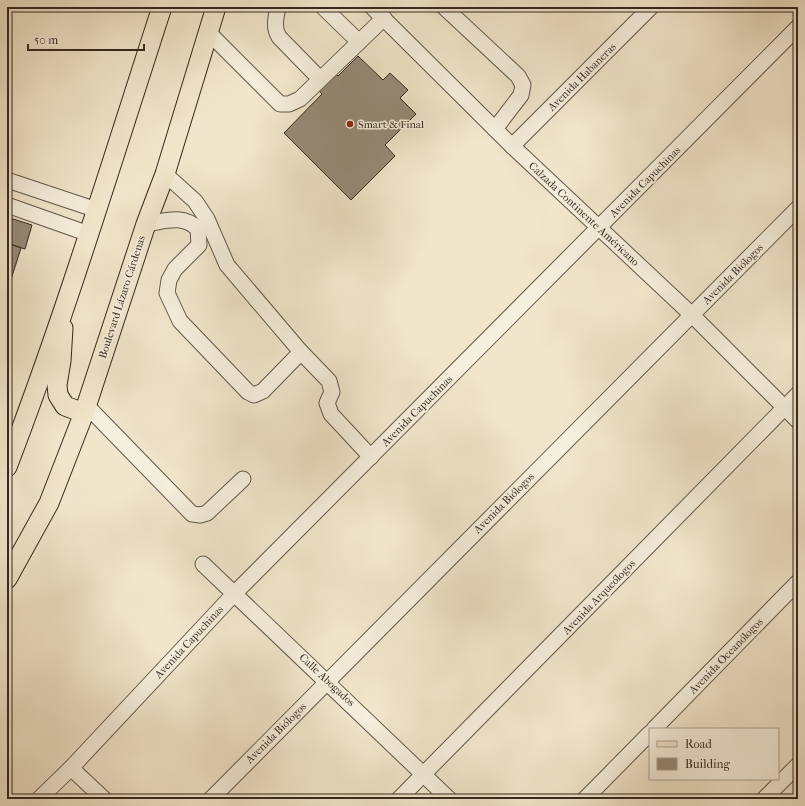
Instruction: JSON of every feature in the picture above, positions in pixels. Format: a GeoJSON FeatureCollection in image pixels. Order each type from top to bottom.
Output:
{"type":"FeatureCollection","features":[{"type":"Feature","properties":{"kind":"main road"},"geometry":{"type":"LineString","coordinates":[[7,467],[34,398],[60,315],[97,210],[162,7]]}},
{"type":"Feature","properties":{"kind":"main road"},"geometry":{"type":"LineString","coordinates":[[204,7],[203,16],[208,32]]}},
{"type":"Feature","properties":{"kind":"main road","name":"Boulevard Lázaro Cárdenas"},"geometry":{"type":"LineString","coordinates":[[7,579],[49,503],[85,410],[146,224],[165,174],[216,7]]}},
{"type":"Feature","properties":{"kind":"main road"},"geometry":{"type":"LineString","coordinates":[[60,315],[63,327],[63,342],[57,386],[58,395],[65,406],[85,410]]}},
{"type":"Feature","properties":{"kind":"street"},"geometry":{"type":"LineString","coordinates":[[278,7],[275,31],[279,38],[320,79]]}},
{"type":"Feature","properties":{"kind":"street"},"geometry":{"type":"LineString","coordinates":[[323,7],[359,42]]}},
{"type":"Feature","properties":{"kind":"street","name":"Calzada Continente Américano"},"geometry":{"type":"LineString","coordinates":[[372,7],[495,130],[692,315],[798,420]]}},
{"type":"Feature","properties":{"kind":"street"},"geometry":{"type":"LineString","coordinates":[[444,7],[518,76],[523,85],[522,95],[495,130]]}},
{"type":"Feature","properties":{"kind":"street","name":"Avenida Habaneras"},"geometry":{"type":"LineString","coordinates":[[512,146],[651,7]]}},
{"type":"Feature","properties":{"kind":"street"},"geometry":{"type":"LineString","coordinates":[[208,32],[280,104],[289,104],[300,99],[384,18]]}},
{"type":"Feature","properties":{"kind":"street","name":"Avenida Capuchinas"},"geometry":{"type":"LineString","coordinates":[[39,799],[71,768],[234,594],[798,27]]}},
{"type":"Feature","properties":{"kind":"street"},"geometry":{"type":"LineString","coordinates":[[165,174],[195,201],[208,219],[227,265],[301,352],[329,381],[332,392],[327,403],[331,414],[371,457]]}},
{"type":"Feature","properties":{"kind":"street"},"geometry":{"type":"LineString","coordinates":[[7,180],[97,210]]}},
{"type":"Feature","properties":{"kind":"street"},"geometry":{"type":"LineString","coordinates":[[7,204],[89,234]]}},
{"type":"Feature","properties":{"kind":"street","name":"Avenida Biólogos"},"geometry":{"type":"LineString","coordinates":[[211,799],[798,208]]}},
{"type":"Feature","properties":{"kind":"street"},"geometry":{"type":"LineString","coordinates":[[146,224],[179,219],[191,222],[198,229],[199,245],[175,270],[169,280],[167,293],[180,321],[248,392],[254,395],[263,391],[301,352]]}},
{"type":"Feature","properties":{"kind":"street","name":"Avenida Arqueólogos"},"geometry":{"type":"LineString","coordinates":[[399,799],[798,394]]}},
{"type":"Feature","properties":{"kind":"street"},"geometry":{"type":"LineString","coordinates":[[85,410],[192,514],[200,515],[206,513],[243,479]]}},
{"type":"Feature","properties":{"kind":"street","name":"Calle Abogados"},"geometry":{"type":"LineString","coordinates":[[202,564],[328,681],[450,799]]}},
{"type":"Feature","properties":{"kind":"street","name":"Avenida Oceanólogos"},"geometry":{"type":"LineString","coordinates":[[655,728],[798,582]]}},
{"type":"Feature","properties":{"kind":"street"},"geometry":{"type":"LineString","coordinates":[[585,799],[649,734]]}},
{"type":"Feature","properties":{"kind":"street"},"geometry":{"type":"LineString","coordinates":[[764,799],[798,765]]}},
{"type":"Feature","properties":{"kind":"street"},"geometry":{"type":"LineString","coordinates":[[71,768],[104,799]]}},
{"type":"Feature","properties":{"kind":"building","name":"Smart & Final"},"geometry":{"type":"Polygon","coordinates":[[[358,56],[383,80],[390,73],[408,90],[400,98],[416,114],[385,145],[395,156],[351,200],[284,133],[322,94],[316,88],[332,70],[338,76],[358,56]]]}},
{"type":"Feature","properties":{"kind":"building"},"geometry":{"type":"Polygon","coordinates":[[[7,217],[32,225],[25,249],[7,243],[7,217]]]}},
{"type":"Feature","properties":{"kind":"building"},"geometry":{"type":"Polygon","coordinates":[[[7,243],[21,248],[7,292],[7,243]]]}},
{"type":"Feature","properties":{"kind":"place","name":"Smart & Final"},"geometry":{"type":"Point","coordinates":[350,124]}}]}
